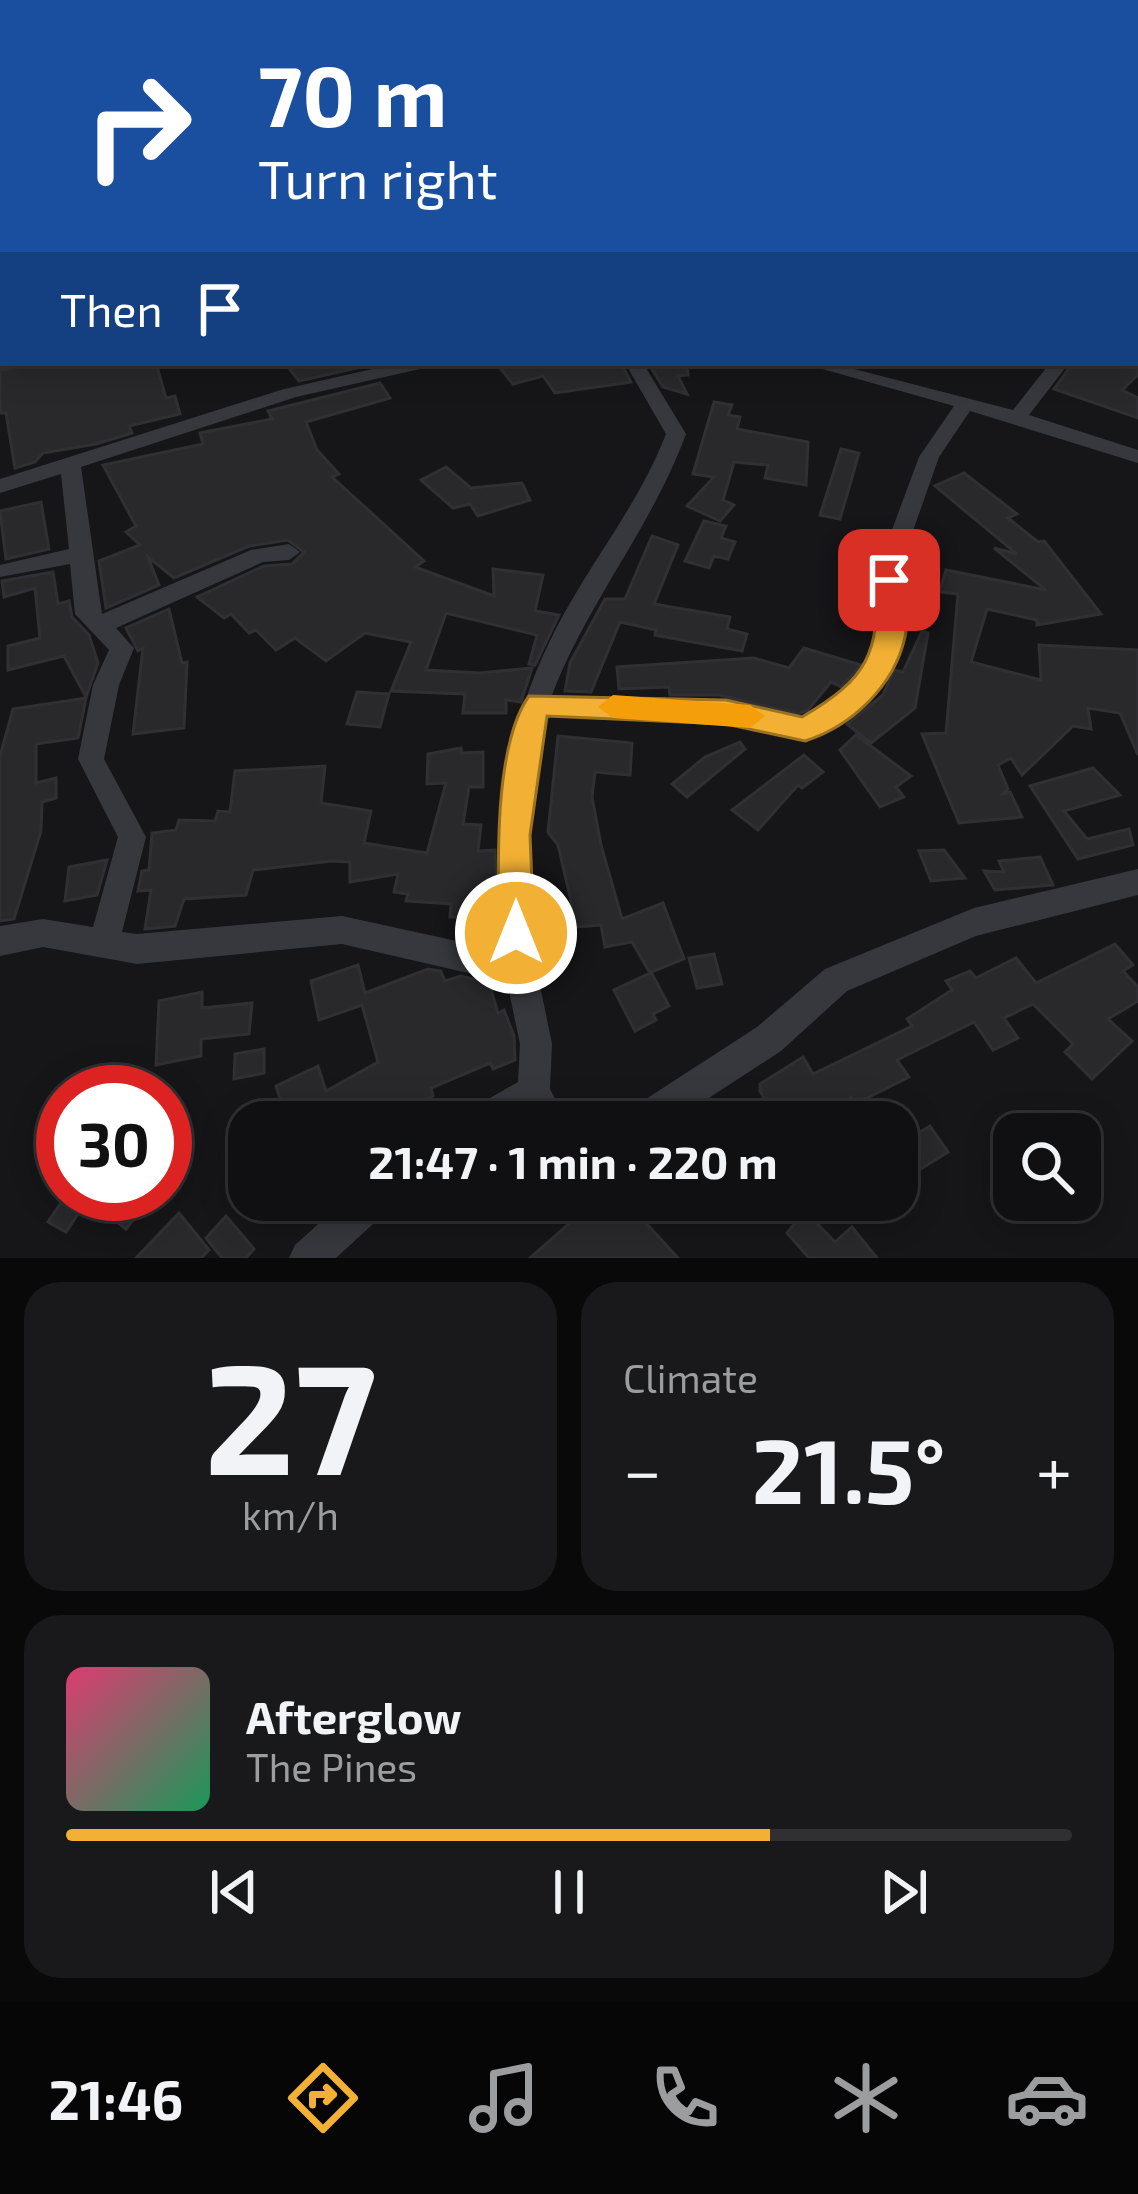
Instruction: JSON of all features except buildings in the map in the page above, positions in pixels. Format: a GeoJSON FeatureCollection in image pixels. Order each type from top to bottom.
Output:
{"type":"FeatureCollection","features":[{"type":"Feature","properties":{"kind":"street"},"geometry":{"type":"LineString","coordinates":[[0,486],[269,399],[410,366]]}},
{"type":"Feature","properties":{"kind":"street"},"geometry":{"type":"LineString","coordinates":[[541,1101],[541,1065],[521,970],[514,835],[530,718],[586,596],[637,523],[676,434],[636,366]]}},
{"type":"Feature","properties":{"kind":"street"},"geometry":{"type":"LineString","coordinates":[[821,366],[1017,417],[1138,457]]}},
{"type":"Feature","properties":{"kind":"street"},"geometry":{"type":"LineString","coordinates":[[1017,417],[1058,366]]}},
{"type":"Feature","properties":{"kind":"street"},"geometry":{"type":"LineString","coordinates":[[539,704],[726,712],[799,730],[834,715],[868,683],[887,652],[894,613],[891,562],[928,458],[965,404]]}},
{"type":"Feature","properties":{"kind":"street"},"geometry":{"type":"LineString","coordinates":[[70,464],[87,614],[122,648],[106,686],[91,759],[133,837],[104,941]]}},
{"type":"Feature","properties":{"kind":"street"},"geometry":{"type":"LineString","coordinates":[[102,624],[240,562],[270,551],[289,552]]}},
{"type":"Feature","properties":{"kind":"street"},"geometry":{"type":"LineString","coordinates":[[6,571],[77,555]]}},
{"type":"Feature","properties":{"kind":"street"},"geometry":{"type":"LineString","coordinates":[[673,1101],[769,1039],[836,980],[974,922],[1134,888]]}},
{"type":"Feature","properties":{"kind":"street"},"geometry":{"type":"LineString","coordinates":[[0,941],[43,933],[137,949],[342,930],[521,970]]}},
{"type":"Feature","properties":{"kind":"street"},"geometry":{"type":"LineString","coordinates":[[308,1258],[349,1221]]}},
{"type":"Feature","properties":{"kind":"slow traffic"},"geometry":{"type":"LineString","coordinates":[[613,707],[750,716]]}},
{"type":"Feature","properties":{"kind":"route"},"geometry":{"type":"LineString","coordinates":[[516,933],[514,835],[530,718],[539,704],[726,712],[805,729],[847,705],[878,672],[893,634],[889,580]]}}]}
